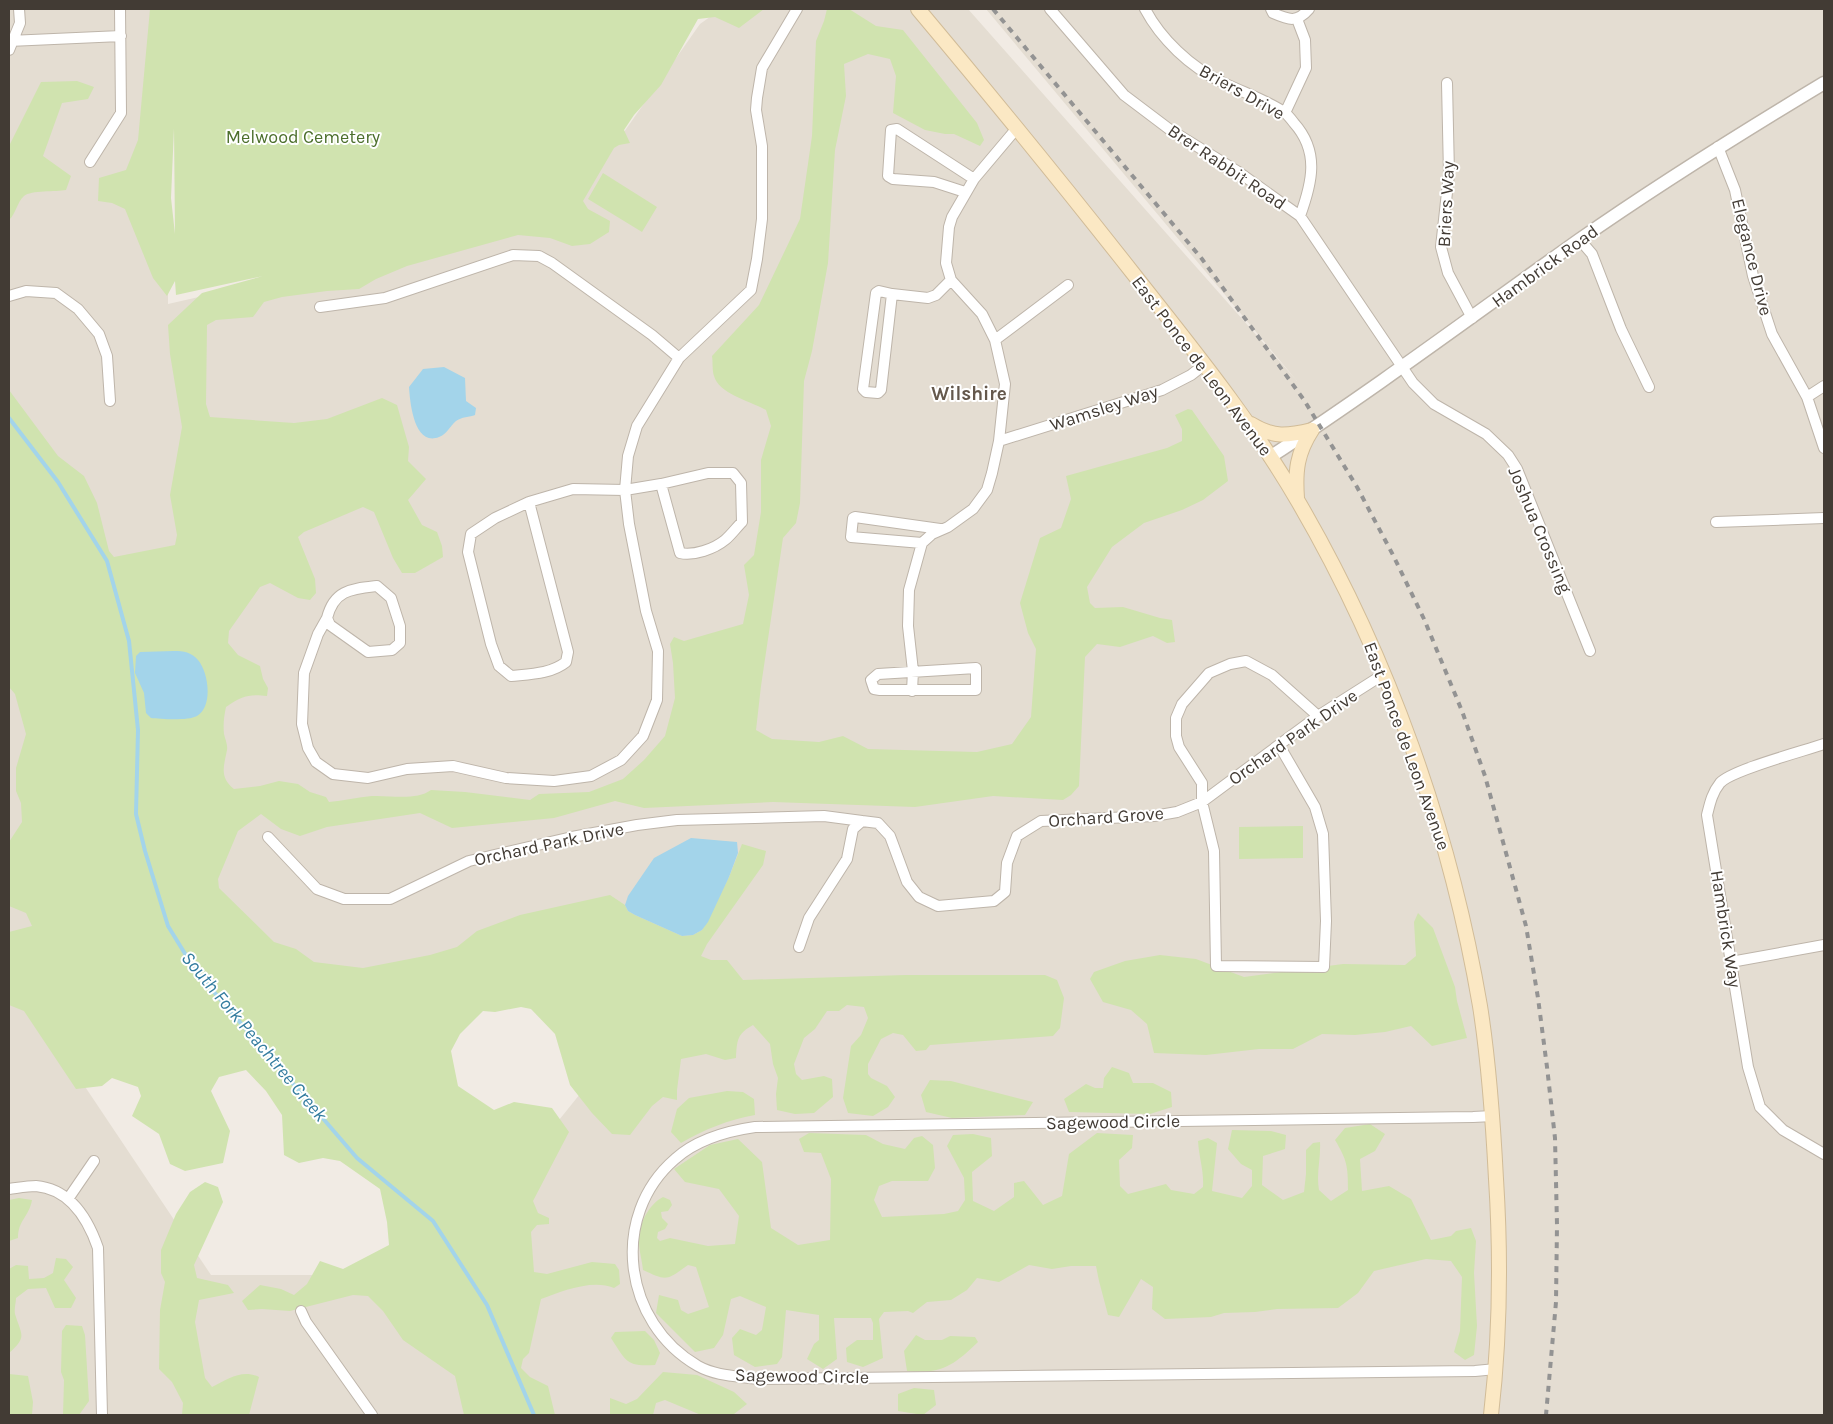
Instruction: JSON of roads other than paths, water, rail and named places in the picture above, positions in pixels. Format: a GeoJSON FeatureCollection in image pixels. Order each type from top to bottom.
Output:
{"type":"FeatureCollection","features":[{"type":"Feature","properties":{"kind":"main road","name":"East Ponce de Leon Avenue"},"geometry":{"type":"LineString","coordinates":[[918,9],[1018,128],[1205,364],[1247,421],[1298,500],[1344,586],[1384,674],[1439,825],[1457,893],[1480,1008],[1493,1116],[1500,1239],[1496,1369],[1491,1415]]}},
{"type":"Feature","properties":{"kind":"main road"},"geometry":{"type":"LineString","coordinates":[[1247,421],[1261,430],[1278,435],[1291,435],[1312,430]]}},
{"type":"Feature","properties":{"kind":"main road"},"geometry":{"type":"LineString","coordinates":[[1298,500],[1296,480],[1298,458],[1304,442],[1312,430]]}},
{"type":"Feature","properties":{"kind":"street"},"geometry":{"type":"LineString","coordinates":[[19,9],[20,23],[10,44],[121,36]]}},
{"type":"Feature","properties":{"kind":"street"},"geometry":{"type":"LineString","coordinates":[[90,162],[121,113],[120,9]]}},
{"type":"Feature","properties":{"kind":"street"},"geometry":{"type":"LineString","coordinates":[[327,618],[330,625],[368,652],[392,650],[400,643],[400,626],[391,598],[377,586],[354,588],[340,594],[330,606],[327,618],[318,634],[304,673],[302,724],[308,748],[316,762],[333,774],[368,778],[407,769],[452,766],[506,778],[554,781],[592,776],[621,760],[643,736],[657,700],[658,651],[644,602],[629,524],[625,490],[628,456],[638,426],[679,358],[751,290],[762,219],[762,146],[756,104],[762,68],[797,9]]}},
{"type":"Feature","properties":{"kind":"street","name":"Brer Rabbit Road"},"geometry":{"type":"LineString","coordinates":[[1050,9],[1124,95],[1169,129],[1238,171],[1300,216],[1402,367]]}},
{"type":"Feature","properties":{"kind":"street","name":"Briers Drive"},"geometry":{"type":"LineString","coordinates":[[1145,9],[1166,39],[1189,62],[1220,82],[1256,96],[1286,113],[1301,131],[1312,156],[1309,190],[1300,216]]}},
{"type":"Feature","properties":{"kind":"street"},"geometry":{"type":"LineString","coordinates":[[1271,9],[1273,13],[1288,20],[1303,16],[1309,9]]}},
{"type":"Feature","properties":{"kind":"street"},"geometry":{"type":"LineString","coordinates":[[1286,113],[1306,68],[1305,40],[1297,19]]}},
{"type":"Feature","properties":{"kind":"street","name":"Briers Way"},"geometry":{"type":"LineString","coordinates":[[1447,83],[1449,174],[1441,247],[1448,273],[1472,318]]}},
{"type":"Feature","properties":{"kind":"street","name":"Hambrick Road"},"geometry":{"type":"LineString","coordinates":[[1270,457],[1312,430],[1472,318],[1580,240],[1718,147],[1824,83]]}},
{"type":"Feature","properties":{"kind":"street"},"geometry":{"type":"LineString","coordinates":[[965,192],[934,182],[893,179],[888,176],[891,130],[897,128],[974,179]]}},
{"type":"Feature","properties":{"kind":"street"},"geometry":{"type":"LineString","coordinates":[[912,691],[908,626],[909,590],[922,543],[932,534],[948,527],[973,509],[986,490],[992,473],[998,441],[1005,384],[995,340],[982,314],[951,280],[946,263],[950,226],[952,216],[974,179],[1018,128]]}},
{"type":"Feature","properties":{"kind":"street","name":"Elegance Drive"},"geometry":{"type":"LineString","coordinates":[[1718,147],[1735,190],[1753,276],[1772,334],[1807,397],[1824,448]]}},
{"type":"Feature","properties":{"kind":"street"},"geometry":{"type":"LineString","coordinates":[[1580,240],[1592,254],[1621,329],[1649,387]]}},
{"type":"Feature","properties":{"kind":"street"},"geometry":{"type":"LineString","coordinates":[[320,307],[385,298],[513,255],[540,256],[652,335],[679,358]]}},
{"type":"Feature","properties":{"kind":"street"},"geometry":{"type":"LineString","coordinates":[[892,294],[881,390],[878,393],[866,392],[863,389],[876,293],[879,291],[928,298],[936,295],[951,280]]}},
{"type":"Feature","properties":{"kind":"street"},"geometry":{"type":"LineString","coordinates":[[995,340],[1068,285]]}},
{"type":"Feature","properties":{"kind":"street"},"geometry":{"type":"LineString","coordinates":[[9,296],[26,291],[56,293],[78,309],[99,334],[107,356],[110,401]]}},
{"type":"Feature","properties":{"kind":"street","name":"Wamsley Way"},"geometry":{"type":"LineString","coordinates":[[998,441],[1090,414],[1162,390],[1191,376],[1205,364]]}},
{"type":"Feature","properties":{"kind":"street","name":"Joshua Crossing"},"geometry":{"type":"LineString","coordinates":[[1402,367],[1434,404],[1486,434],[1508,455],[1516,469],[1590,651]]}},
{"type":"Feature","properties":{"kind":"street"},"geometry":{"type":"LineString","coordinates":[[1807,397],[1824,386]]}},
{"type":"Feature","properties":{"kind":"street"},"geometry":{"type":"LineString","coordinates":[[529,502],[568,652],[566,662],[558,668],[535,674],[511,676],[505,673],[499,666],[491,644],[468,552],[471,534],[495,518],[529,502],[573,489],[625,490],[708,473],[733,473],[741,483],[742,522],[725,540],[713,548],[688,554],[680,553],[661,484]]}},
{"type":"Feature","properties":{"kind":"street"},"geometry":{"type":"LineString","coordinates":[[922,543],[851,537],[853,518],[941,529]]}},
{"type":"Feature","properties":{"kind":"street"},"geometry":{"type":"LineString","coordinates":[[1716,522],[1824,518]]}},
{"type":"Feature","properties":{"kind":"street"},"geometry":{"type":"LineString","coordinates":[[1279,745],[1315,806],[1323,834],[1326,921],[1324,967],[1216,966],[1214,852],[1202,802],[1202,783],[1179,747],[1176,736],[1176,718],[1182,704],[1209,673],[1230,664],[1246,661],[1272,674],[1318,716]]}},
{"type":"Feature","properties":{"kind":"street"},"geometry":{"type":"LineString","coordinates":[[976,668],[976,690],[912,691],[874,689],[871,680],[878,674],[912,671],[976,668]]}},
{"type":"Feature","properties":{"kind":"street","name":"Orchard Park Drive"},"geometry":{"type":"LineString","coordinates":[[1202,802],[1318,716],[1384,674]]}},
{"type":"Feature","properties":{"kind":"street","name":"Hambrick Way"},"geometry":{"type":"LineString","coordinates":[[1824,744],[1736,773],[1722,781],[1713,793],[1707,815],[1748,1067],[1760,1107],[1783,1130],[1824,1154]]}},
{"type":"Feature","properties":{"kind":"street","name":"Orchard Grove"},"geometry":{"type":"LineString","coordinates":[[862,822],[878,823],[890,836],[908,882],[919,897],[938,906],[994,901],[999,897],[1005,892],[1007,863],[1017,836],[1041,821],[1154,816],[1177,812],[1202,802]]}},
{"type":"Feature","properties":{"kind":"street","name":"Orchard Park Drive"},"geometry":{"type":"LineString","coordinates":[[268,837],[317,889],[344,899],[390,899],[469,861],[572,837],[637,825],[677,820],[824,816],[862,822]]}},
{"type":"Feature","properties":{"kind":"street"},"geometry":{"type":"LineString","coordinates":[[799,947],[808,918],[847,859],[853,829],[862,822]]}},
{"type":"Feature","properties":{"kind":"street"},"geometry":{"type":"LineString","coordinates":[[1731,962],[1824,945]]}},
{"type":"Feature","properties":{"kind":"street","name":"Sagewood Circle"},"geometry":{"type":"LineString","coordinates":[[1493,1116],[1473,1118],[755,1127],[733,1130],[697,1143],[675,1158],[656,1179],[642,1203],[635,1228],[632,1252],[636,1287],[651,1320],[670,1345],[698,1366],[718,1374],[757,1379],[1465,1371],[1496,1369]]}},
{"type":"Feature","properties":{"kind":"street"},"geometry":{"type":"LineString","coordinates":[[68,1199],[94,1161]]}},
{"type":"Feature","properties":{"kind":"street"},"geometry":{"type":"LineString","coordinates":[[9,1189],[36,1186],[55,1192],[68,1199],[80,1211],[91,1227],[98,1248],[102,1415]]}},
{"type":"Feature","properties":{"kind":"street"},"geometry":{"type":"LineString","coordinates":[[301,1311],[306,1322],[372,1415]]}},
{"type":"Feature","properties":{"kind":"water"},"geometry":{"type":"Polygon","coordinates":[[[444,367],[465,378],[466,401],[476,408],[475,415],[458,420],[442,436],[431,438],[424,436],[415,421],[409,387],[423,369],[444,367]]]}},
{"type":"Feature","properties":{"kind":"water"},"geometry":{"type":"Polygon","coordinates":[[[174,651],[190,654],[202,666],[208,690],[205,705],[202,712],[193,718],[151,718],[146,713],[144,693],[135,673],[136,656],[140,652],[174,651]]]}},
{"type":"Feature","properties":{"kind":"water"},"geometry":{"type":"Polygon","coordinates":[[[691,838],[737,842],[738,853],[708,922],[702,930],[693,935],[682,936],[635,915],[628,911],[625,905],[628,896],[654,858],[691,838]]]}},
{"type":"Feature","properties":{"kind":"waterway","name":"South Fork Peachtree Creek"},"geometry":{"type":"LineString","coordinates":[[9,418],[58,482],[107,561],[129,641],[138,730],[136,814],[145,851],[168,926],[195,970],[357,1158],[433,1221],[487,1305],[534,1415]]}},
{"type":"Feature","properties":{"kind":"railway"},"geometry":{"type":"LineString","coordinates":[[993,9],[1202,259],[1304,400],[1357,487],[1393,555],[1424,619],[1462,711],[1485,776],[1526,926],[1547,1067],[1555,1138],[1557,1225],[1556,1302],[1546,1415]]}},
{"type":"Feature","properties":{"kind":"district","name":"Wilshire"},"geometry":{"type":"Point","coordinates":[969,393]}},
{"type":"Feature","properties":{"kind":"park label","name":"Melwood Cemetery"},"geometry":{"type":"Point","coordinates":[303,137]}}]}
